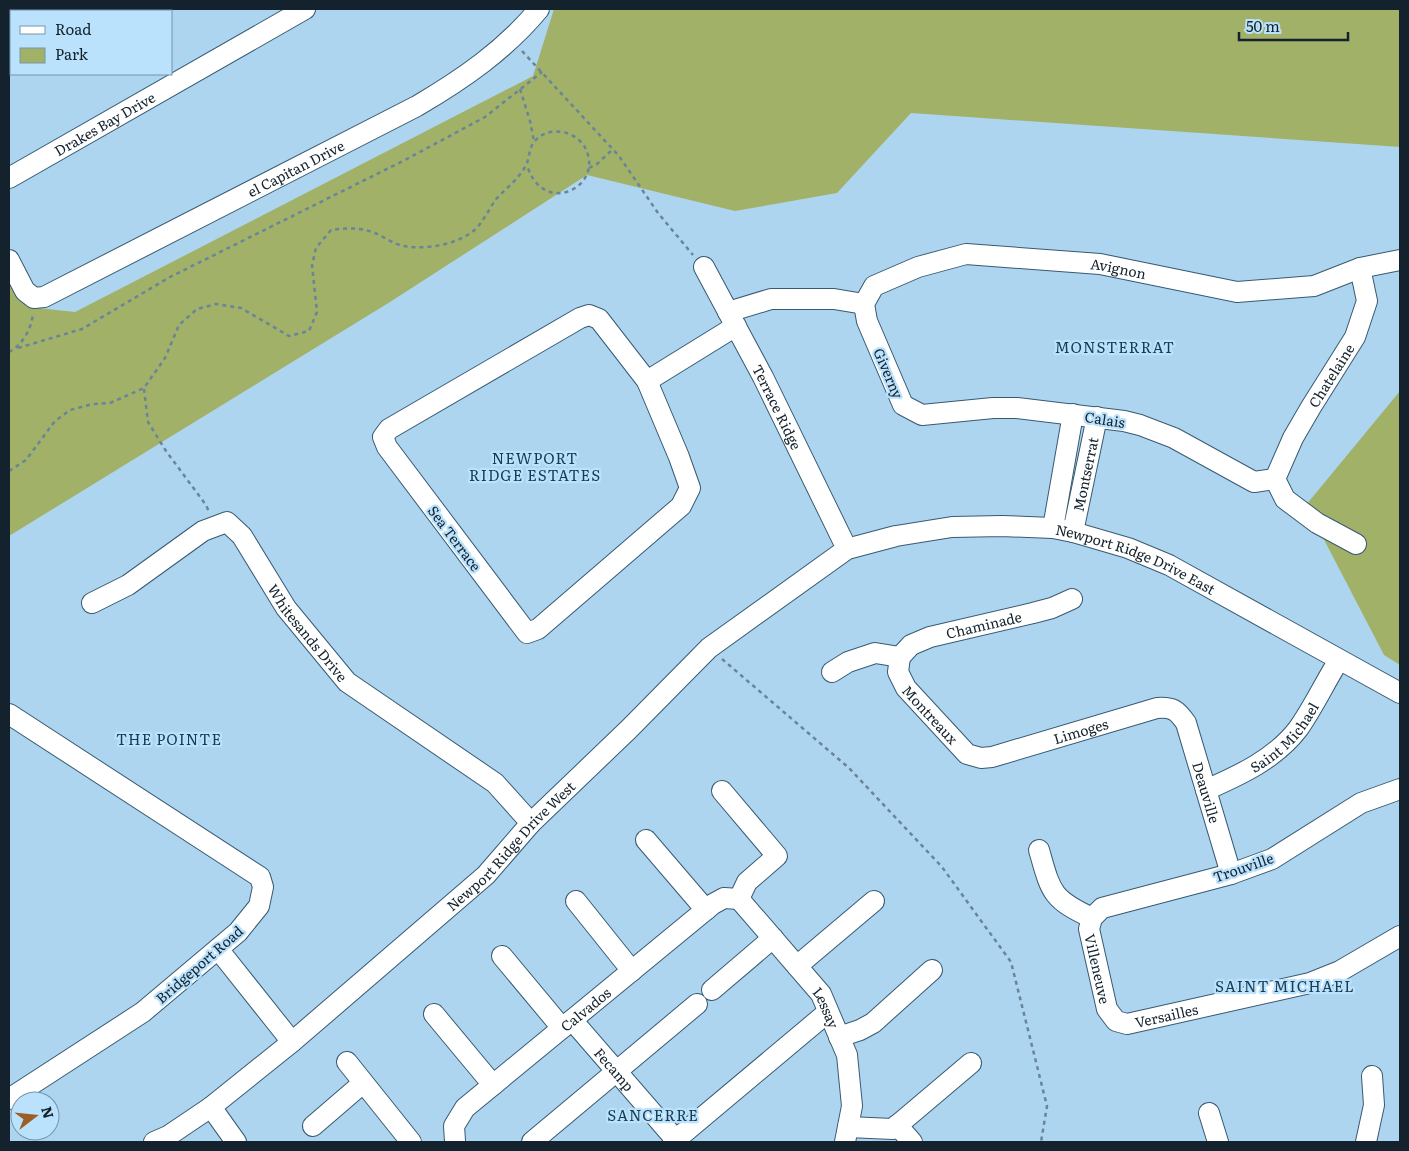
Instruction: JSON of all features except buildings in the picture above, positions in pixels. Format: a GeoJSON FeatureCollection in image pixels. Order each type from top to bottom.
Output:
{"type":"FeatureCollection","features":[{"type":"Feature","properties":{"kind":"street","name":"Drakes Bay Drive"},"geometry":{"type":"LineString","coordinates":[[9,178],[306,9]]}},
{"type":"Feature","properties":{"kind":"street","name":"el Capitan Drive"},"geometry":{"type":"LineString","coordinates":[[34,298],[44,297],[417,106],[470,73],[511,39],[538,9]]}},
{"type":"Feature","properties":{"kind":"street","name":"Avignon"},"geometry":{"type":"LineString","coordinates":[[866,312],[874,286],[918,267],[966,254],[1100,264],[1237,292],[1314,286],[1360,268],[1400,260]]}},
{"type":"Feature","properties":{"kind":"street"},"geometry":{"type":"LineString","coordinates":[[9,260],[24,291],[34,298]]}},
{"type":"Feature","properties":{"kind":"street","name":"Terrace Ridge"},"geometry":{"type":"LineString","coordinates":[[704,267],[763,377],[847,549]]}},
{"type":"Feature","properties":{"kind":"street","name":"Chatelaine"},"geometry":{"type":"LineString","coordinates":[[1275,479],[1297,430],[1355,337],[1367,301],[1360,268]]}},
{"type":"Feature","properties":{"kind":"street"},"geometry":{"type":"LineString","coordinates":[[647,381],[732,319],[771,299],[834,299],[866,312]]}},
{"type":"Feature","properties":{"kind":"street","name":"Giverny"},"geometry":{"type":"LineString","coordinates":[[866,312],[903,405],[922,415]]}},
{"type":"Feature","properties":{"kind":"street","name":"Sea Terrace"},"geometry":{"type":"LineString","coordinates":[[589,315],[599,319],[647,381],[690,488],[681,506],[538,629],[527,632],[387,448],[383,437],[389,429],[572,322],[589,315]]}},
{"type":"Feature","properties":{"kind":"street","name":"Calais"},"geometry":{"type":"LineString","coordinates":[[922,415],[993,408],[1017,408],[1097,417],[1140,425],[1160,432],[1254,482],[1275,479]]}},
{"type":"Feature","properties":{"kind":"street","name":"Montserrat"},"geometry":{"type":"LineString","coordinates":[[1052,528],[1073,414]]}},
{"type":"Feature","properties":{"kind":"street","name":"Montserrat"},"geometry":{"type":"LineString","coordinates":[[1073,532],[1097,417]]}},
{"type":"Feature","properties":{"kind":"street"},"geometry":{"type":"LineString","coordinates":[[1065,462],[1086,465]]}},
{"type":"Feature","properties":{"kind":"street"},"geometry":{"type":"LineString","coordinates":[[1275,479],[1285,499],[1317,523],[1356,544]]}},
{"type":"Feature","properties":{"kind":"street","name":"Whitesands Drive"},"geometry":{"type":"LineString","coordinates":[[216,526],[227,522],[242,536],[286,608],[347,682],[495,782],[531,823]]}},
{"type":"Feature","properties":{"kind":"street"},"geometry":{"type":"LineString","coordinates":[[92,602],[128,585],[203,531],[216,526]]}},
{"type":"Feature","properties":{"kind":"street","name":"Newport Ridge Drive East"},"geometry":{"type":"LineString","coordinates":[[847,549],[896,536],[952,527],[1052,528],[1073,532],[1128,548],[1169,565],[1400,693]]}},
{"type":"Feature","properties":{"kind":"street","name":"Newport Ridge Drive West"},"geometry":{"type":"LineString","coordinates":[[162,1140],[211,1106],[292,1042],[486,875],[531,823],[629,729],[709,648],[847,549]]}},
{"type":"Feature","properties":{"kind":"street","name":"Chaminade"},"geometry":{"type":"LineString","coordinates":[[900,658],[910,645],[930,637],[1052,608],[1072,599]]}},
{"type":"Feature","properties":{"kind":"street"},"geometry":{"type":"LineString","coordinates":[[832,672],[848,662],[875,654],[900,658]]}},
{"type":"Feature","properties":{"kind":"street","name":"Montreaux"},"geometry":{"type":"LineString","coordinates":[[900,658],[898,672],[906,688],[967,754],[981,758]]}},
{"type":"Feature","properties":{"kind":"street","name":"Saint Michael"},"geometry":{"type":"LineString","coordinates":[[1206,790],[1248,771],[1274,752],[1297,729],[1339,660]]}},
{"type":"Feature","properties":{"kind":"street","name":"Limoges"},"geometry":{"type":"LineString","coordinates":[[981,758],[992,757],[1157,708],[1170,707],[1179,713]]}},
{"type":"Feature","properties":{"kind":"street","name":"Deauville"},"geometry":{"type":"LineString","coordinates":[[1179,713],[1186,723],[1231,874]]}},
{"type":"Feature","properties":{"kind":"street","name":"Bridgeport Road"},"geometry":{"type":"LineString","coordinates":[[9,714],[260,876],[263,887],[259,906],[238,932],[143,1012],[9,1099]]}},
{"type":"Feature","properties":{"kind":"street","name":"Trouville"},"geometry":{"type":"LineString","coordinates":[[1097,913],[1231,874],[1272,859],[1361,803],[1400,789]]}},
{"type":"Feature","properties":{"kind":"street"},"geometry":{"type":"LineString","coordinates":[[722,791],[777,856],[747,882],[739,899]]}},
{"type":"Feature","properties":{"kind":"street"},"geometry":{"type":"LineString","coordinates":[[646,840],[706,910]]}},
{"type":"Feature","properties":{"kind":"street"},"geometry":{"type":"LineString","coordinates":[[1039,850],[1048,881],[1057,897],[1070,908],[1097,913]]}},
{"type":"Feature","properties":{"kind":"street","name":"Calvados"},"geometry":{"type":"LineString","coordinates":[[454,1142],[454,1126],[466,1108],[706,910],[724,898],[739,899]]}},
{"type":"Feature","properties":{"kind":"street","name":"Lessay"},"geometry":{"type":"LineString","coordinates":[[739,899],[820,994],[847,1055],[852,1106],[847,1135]]}},
{"type":"Feature","properties":{"kind":"street"},"geometry":{"type":"LineString","coordinates":[[576,901],[632,971]]}},
{"type":"Feature","properties":{"kind":"street"},"geometry":{"type":"LineString","coordinates":[[797,966],[874,901]]}},
{"type":"Feature","properties":{"kind":"street","name":"Villeneuve"},"geometry":{"type":"LineString","coordinates":[[1097,913],[1089,929],[1107,1009],[1116,1020],[1127,1024]]}},
{"type":"Feature","properties":{"kind":"street","name":"Versailles"},"geometry":{"type":"LineString","coordinates":[[1127,1024],[1310,983],[1340,971],[1400,936]]}},
{"type":"Feature","properties":{"kind":"street"},"geometry":{"type":"LineString","coordinates":[[712,990],[773,938]]}},
{"type":"Feature","properties":{"kind":"street"},"geometry":{"type":"LineString","coordinates":[[218,949],[292,1042]]}},
{"type":"Feature","properties":{"kind":"street","name":"Fecamp"},"geometry":{"type":"LineString","coordinates":[[502,956],[567,1024],[617,1072],[675,1141]]}},
{"type":"Feature","properties":{"kind":"street"},"geometry":{"type":"LineString","coordinates":[[839,1037],[860,1030],[873,1023],[932,970]]}},
{"type":"Feature","properties":{"kind":"street"},"geometry":{"type":"LineString","coordinates":[[532,1142],[698,1004]]}},
{"type":"Feature","properties":{"kind":"street"},"geometry":{"type":"LineString","coordinates":[[675,1141],[828,1012]]}},
{"type":"Feature","properties":{"kind":"street"},"geometry":{"type":"LineString","coordinates":[[434,1014],[494,1085]]}},
{"type":"Feature","properties":{"kind":"street"},"geometry":{"type":"LineString","coordinates":[[347,1062],[411,1142]]}},
{"type":"Feature","properties":{"kind":"street"},"geometry":{"type":"LineString","coordinates":[[847,1135],[893,1129],[971,1063]]}},
{"type":"Feature","properties":{"kind":"street"},"geometry":{"type":"LineString","coordinates":[[1366,1142],[1374,1105],[1372,1076]]}},
{"type":"Feature","properties":{"kind":"street"},"geometry":{"type":"LineString","coordinates":[[313,1126],[363,1083]]}},
{"type":"Feature","properties":{"kind":"street"},"geometry":{"type":"LineString","coordinates":[[211,1106],[236,1142]]}},
{"type":"Feature","properties":{"kind":"street"},"geometry":{"type":"LineString","coordinates":[[1209,1113],[1218,1142]]}},
{"type":"Feature","properties":{"kind":"street"},"geometry":{"type":"LineString","coordinates":[[898,1125],[912,1142]]}},
{"type":"Feature","properties":{"kind":"path"},"geometry":{"type":"LineString","coordinates":[[511,39],[619,156],[658,213],[704,267]]}},
{"type":"Feature","properties":{"kind":"path"},"geometry":{"type":"LineString","coordinates":[[9,352],[82,329],[170,277],[331,198],[485,117],[542,72]]}},
{"type":"Feature","properties":{"kind":"path"},"geometry":{"type":"LineString","coordinates":[[520,90],[530,121],[534,142]]}},
{"type":"Feature","properties":{"kind":"path"},"geometry":{"type":"LineString","coordinates":[[559,131],[572,134],[582,142],[588,154],[589,168],[584,180],[575,189],[563,193],[550,193],[539,187],[531,177],[527,165],[528,152],[534,142],[545,134],[559,131]]}},
{"type":"Feature","properties":{"kind":"path"},"geometry":{"type":"LineString","coordinates":[[589,168],[597,164],[613,149]]}},
{"type":"Feature","properties":{"kind":"path"},"geometry":{"type":"LineString","coordinates":[[9,471],[26,460],[55,421],[70,410],[93,404],[110,403],[144,388],[165,358],[179,324],[197,309],[216,304],[241,308],[289,336],[309,331],[317,312],[312,265],[316,248],[331,230],[352,227],[374,232],[401,246],[422,248],[453,242],[474,231],[497,199],[527,165]]}},
{"type":"Feature","properties":{"kind":"path"},"geometry":{"type":"LineString","coordinates":[[18,348],[33,322],[34,298]]}},
{"type":"Feature","properties":{"kind":"path"},"geometry":{"type":"LineString","coordinates":[[144,388],[148,422],[166,451],[206,505],[216,526]]}},
{"type":"Feature","properties":{"kind":"path"},"geometry":{"type":"LineString","coordinates":[[709,648],[849,768],[942,867],[1010,962],[1047,1106],[1041,1142]]}},
{"type":"Feature","properties":{"kind":"green space"},"geometry":{"type":"Polygon","coordinates":[[[554,9],[1400,9],[1400,147],[911,113],[837,193],[735,211],[587,175],[390,302],[9,536],[9,280],[11,279],[29,307],[75,312],[533,76],[554,9]]]}},
{"type":"Feature","properties":{"kind":"green space"},"geometry":{"type":"Polygon","coordinates":[[[1400,391],[1400,665],[1384,655],[1306,505],[1400,391]]]}},
{"type":"Feature","properties":{"kind":"district","name":"MONSTERRAT"},"geometry":{"type":"Point","coordinates":[1115,346]}},
{"type":"Feature","properties":{"kind":"district","name":"NEWPORT RIDGE ESTATES"},"geometry":{"type":"Point","coordinates":[535,466]}},
{"type":"Feature","properties":{"kind":"district","name":"THE POINTE"},"geometry":{"type":"Point","coordinates":[169,738]}},
{"type":"Feature","properties":{"kind":"district","name":"SAINT MICHAEL"},"geometry":{"type":"Point","coordinates":[1285,985]}},
{"type":"Feature","properties":{"kind":"district","name":"SANCERRE"},"geometry":{"type":"Point","coordinates":[653,1114]}}]}
